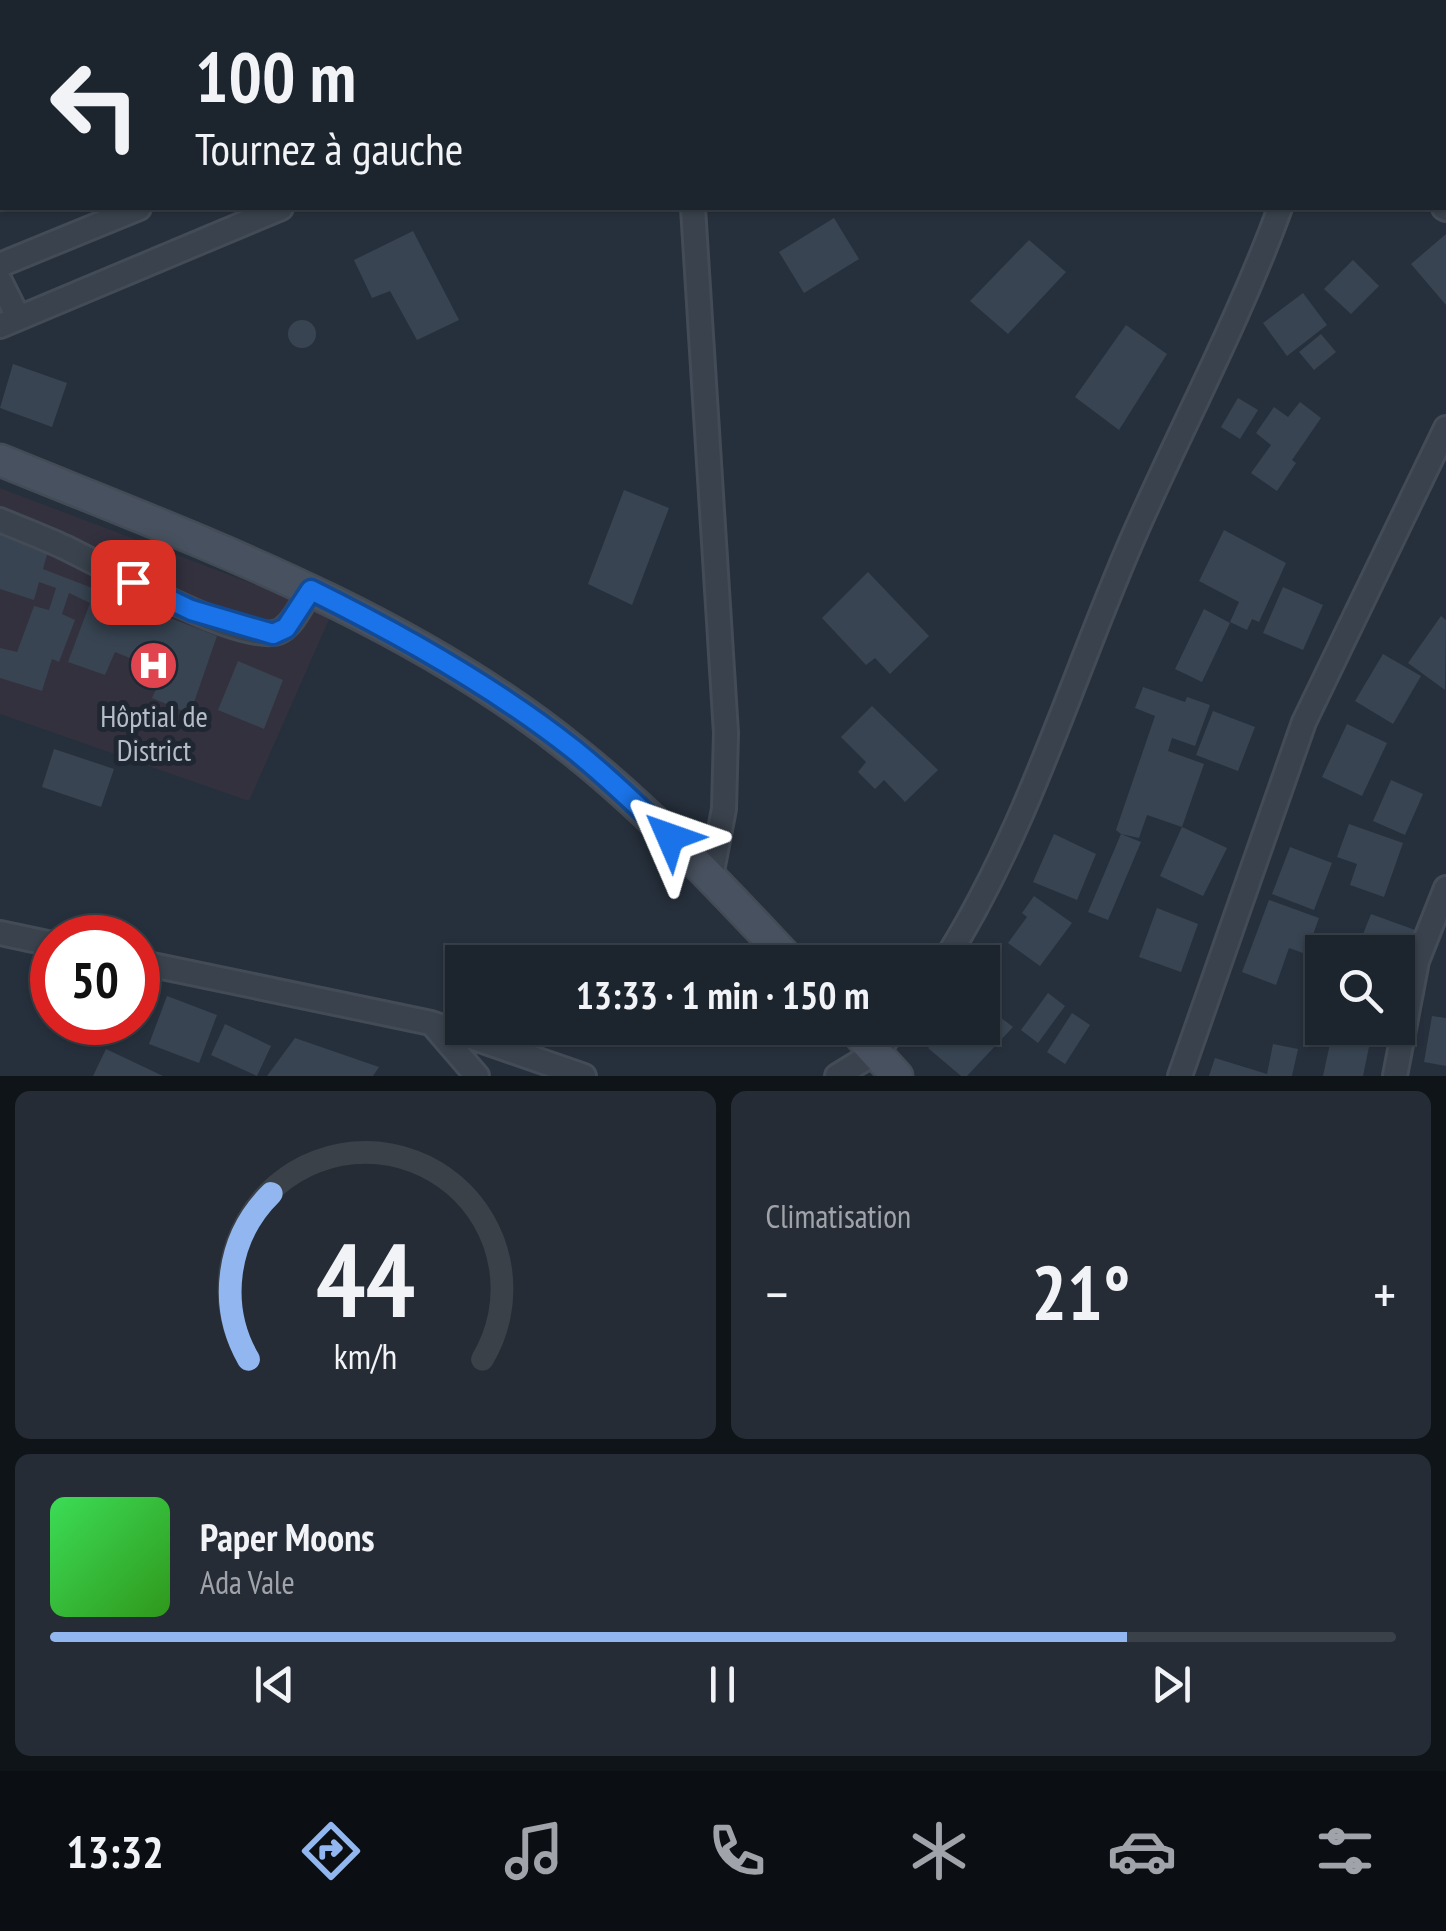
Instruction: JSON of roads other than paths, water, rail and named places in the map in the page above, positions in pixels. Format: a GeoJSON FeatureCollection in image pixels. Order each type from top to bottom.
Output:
{"type":"FeatureCollection","features":[{"type":"Feature","properties":{"kind":"main road"},"geometry":{"type":"LineString","coordinates":[[0,460],[311,590],[388,628],[486,689],[573,749],[711,876],[775,945]]}},
{"type":"Feature","properties":{"kind":"main road"},"geometry":{"type":"LineString","coordinates":[[869,1045],[898,1076]]}},
{"type":"Feature","properties":{"kind":"street"},"geometry":{"type":"LineString","coordinates":[[0,266],[135,210]]}},
{"type":"Feature","properties":{"kind":"street"},"geometry":{"type":"LineString","coordinates":[[0,280],[9,322],[276,210]]}},
{"type":"Feature","properties":{"kind":"street"},"geometry":{"type":"LineString","coordinates":[[692,210],[726,733],[724,808],[711,876]]}},
{"type":"Feature","properties":{"kind":"street"},"geometry":{"type":"LineString","coordinates":[[955,945],[1012,834],[1134,533],[1253,282],[1279,210]]}},
{"type":"Feature","properties":{"kind":"street"},"geometry":{"type":"LineString","coordinates":[[1180,1076],[1304,722],[1446,428]]}},
{"type":"Feature","properties":{"kind":"street"},"geometry":{"type":"LineString","coordinates":[[0,520],[63,546],[191,610],[246,629],[273,634],[286,628],[311,590]]}},
{"type":"Feature","properties":{"kind":"street"},"geometry":{"type":"LineString","coordinates":[[1394,1076],[1417,961],[1446,888]]}},
{"type":"Feature","properties":{"kind":"street"},"geometry":{"type":"LineString","coordinates":[[0,933],[30,939]]}},
{"type":"Feature","properties":{"kind":"street"},"geometry":{"type":"LineString","coordinates":[[160,967],[432,1023],[584,1076]]}},
{"type":"Feature","properties":{"kind":"street"},"geometry":{"type":"LineString","coordinates":[[432,1023],[477,1076]]}},
{"type":"Feature","properties":{"kind":"street"},"geometry":{"type":"LineString","coordinates":[[837,1076],[882,1045]]}},
{"type":"Feature","properties":{"kind":"place","name":"Hôptial de District"},"geometry":{"type":"Point","coordinates":[154,666]}}]}
